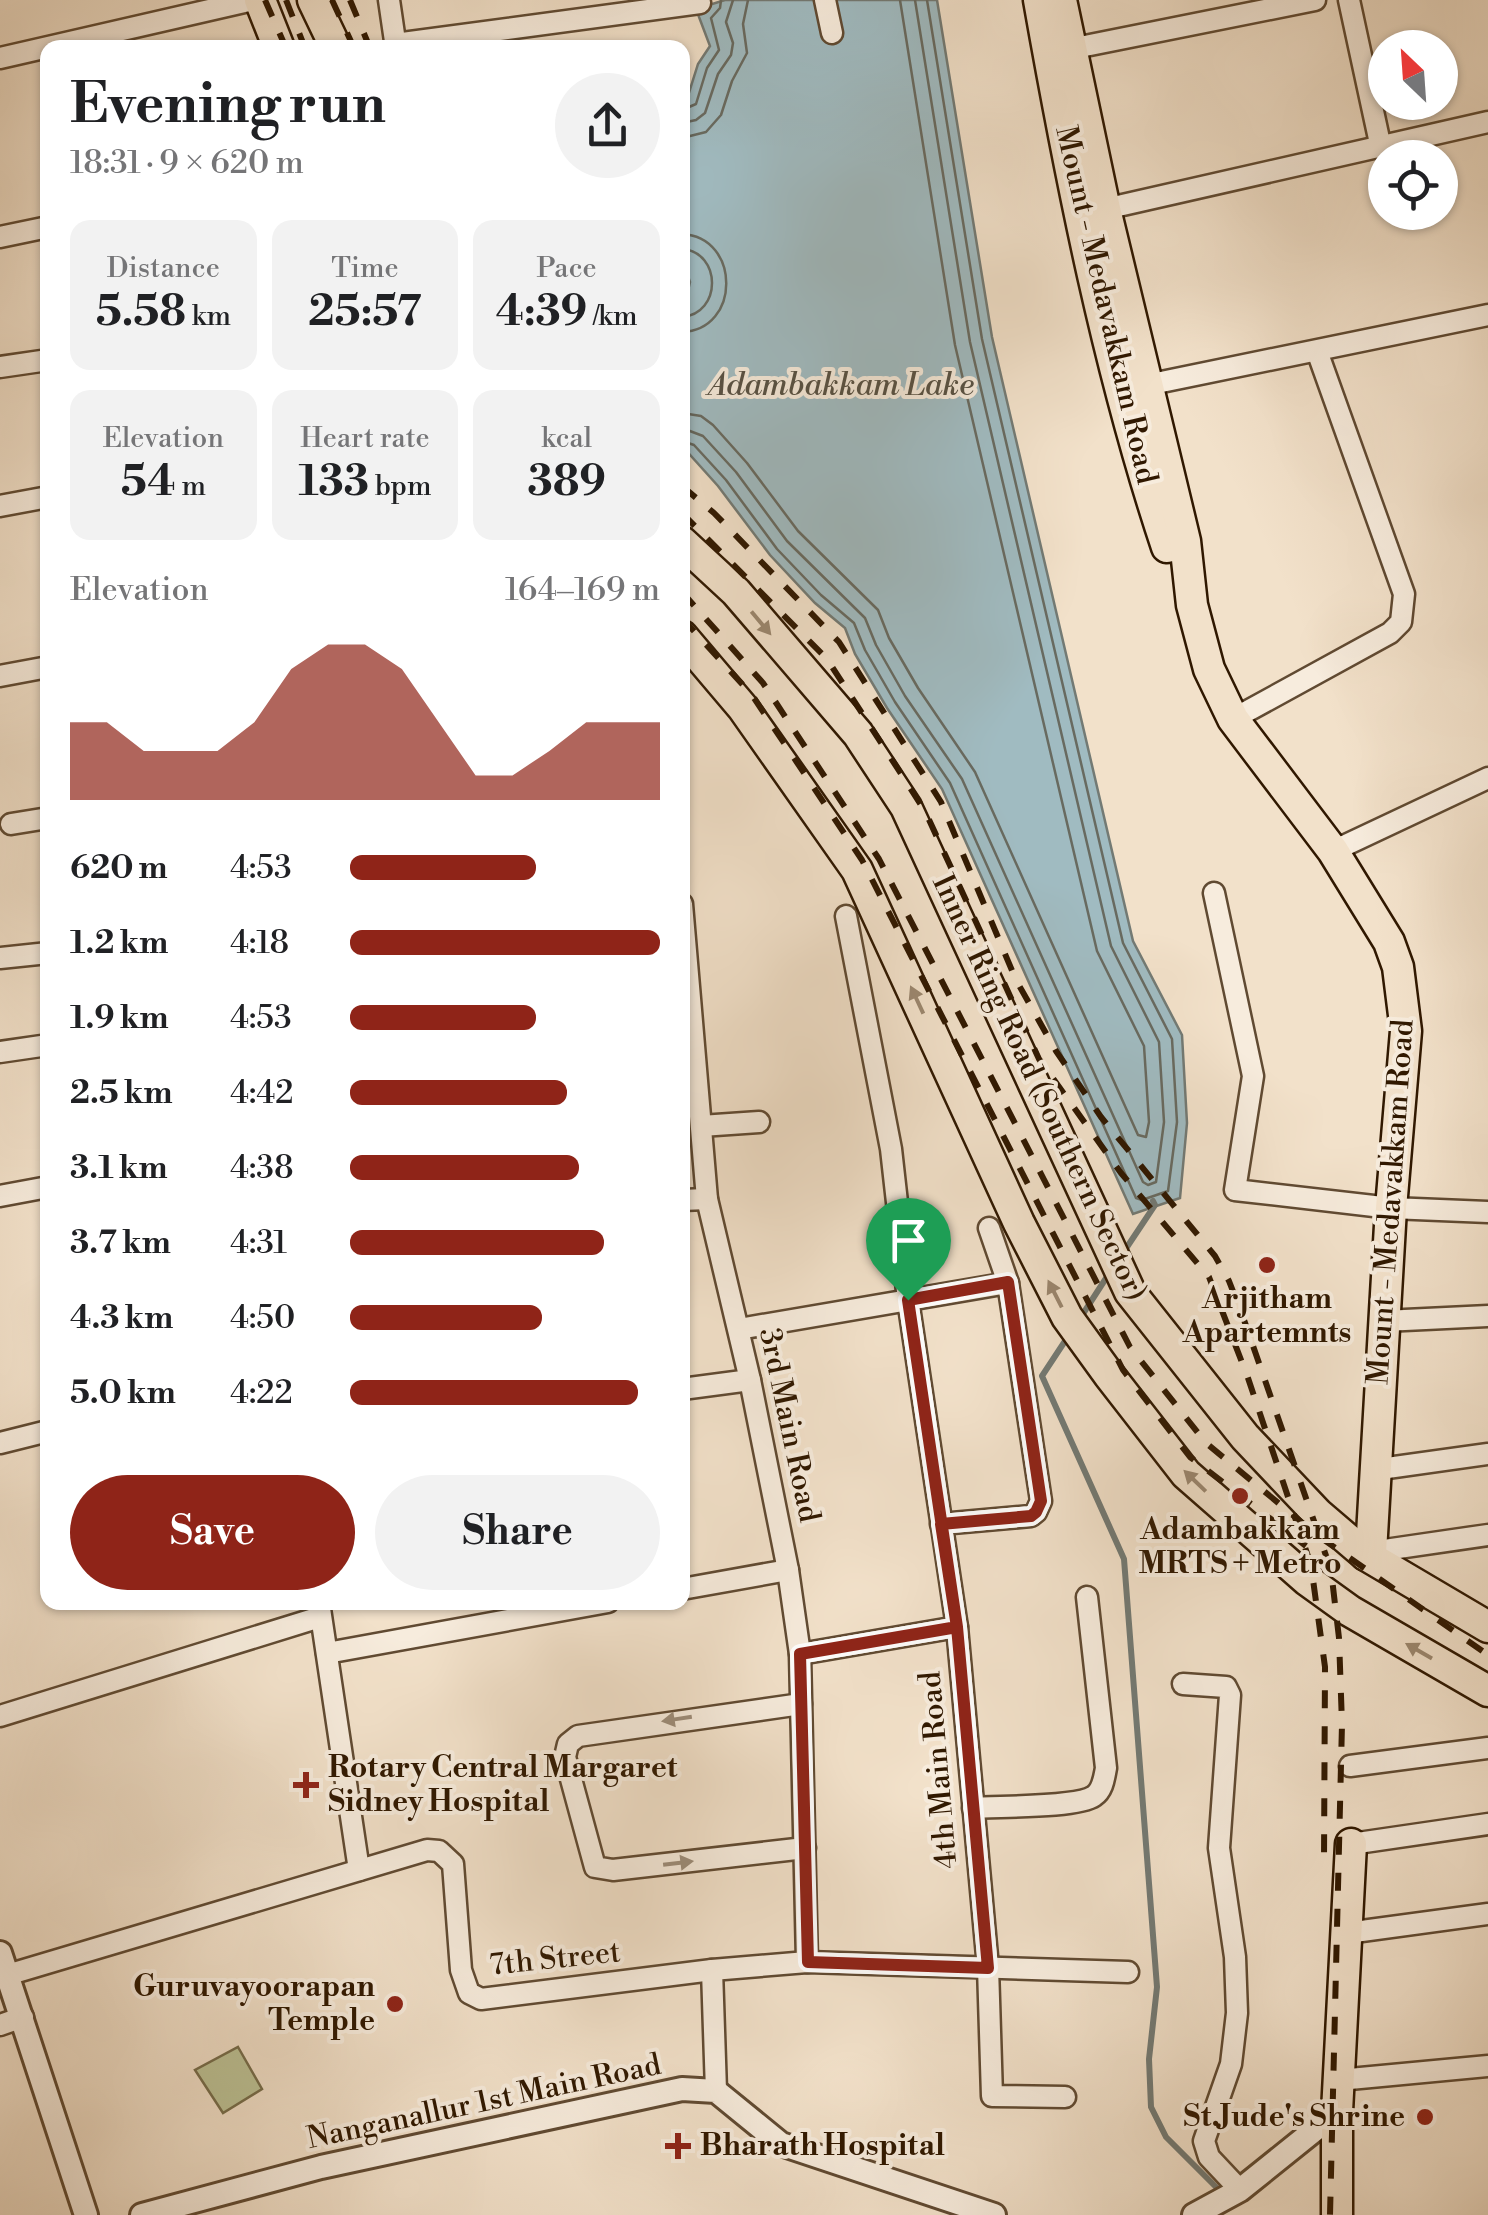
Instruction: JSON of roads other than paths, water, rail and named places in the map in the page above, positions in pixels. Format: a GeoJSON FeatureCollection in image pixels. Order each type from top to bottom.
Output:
{"type":"FeatureCollection","features":[{"type":"Feature","properties":{"kind":"main road"},"geometry":{"type":"LineString","coordinates":[[257,0],[276,40]]}},
{"type":"Feature","properties":{"kind":"main road"},"geometry":{"type":"LineString","coordinates":[[313,0],[332,40]]}},
{"type":"Feature","properties":{"kind":"main road","name":"Mount - Medavakkam Road"},"geometry":{"type":"LineString","coordinates":[[1039,0],[1082,219],[1135,388]]}},
{"type":"Feature","properties":{"kind":"main road","name":"Mount - Medavakkam Road"},"geometry":{"type":"LineString","coordinates":[[1061,0],[1105,209],[1162,530],[1192,605],[1209,669],[1233,719],[1334,852],[1388,942],[1403,995],[1406,1031],[1368,1554]]}},
{"type":"Feature","properties":{"kind":"main road","name":"Inner Ring Road (Southern Sector)"},"geometry":{"type":"LineString","coordinates":[[690,556],[736,592],[858,734],[906,807],[1130,1292],[1276,1472],[1368,1554],[1488,1628]]}},
{"type":"Feature","properties":{"kind":"main road"},"geometry":{"type":"LineString","coordinates":[[690,645],[743,708],[856,870],[1066,1317],[1109,1375],[1186,1474],[1307,1580],[1350,1611],[1488,1691]]}},
{"type":"Feature","properties":{"kind":"main road"},"geometry":{"type":"LineString","coordinates":[[1339,2213],[1336,2112],[1352,1844]]}},
{"type":"Feature","properties":{"kind":"street"},"geometry":{"type":"LineString","coordinates":[[80,40],[257,0]]}},
{"type":"Feature","properties":{"kind":"street"},"geometry":{"type":"LineString","coordinates":[[390,0],[394,40]]}},
{"type":"Feature","properties":{"kind":"street"},"geometry":{"type":"LineString","coordinates":[[825,0],[832,33]]}},
{"type":"Feature","properties":{"kind":"street"},"geometry":{"type":"LineString","coordinates":[[1070,49],[1315,0]]}},
{"type":"Feature","properties":{"kind":"street"},"geometry":{"type":"LineString","coordinates":[[1349,0],[1379,140]]}},
{"type":"Feature","properties":{"kind":"street"},"geometry":{"type":"LineString","coordinates":[[438,40],[700,3]]}},
{"type":"Feature","properties":{"kind":"street"},"geometry":{"type":"LineString","coordinates":[[0,58],[40,49]]}},
{"type":"Feature","properties":{"kind":"street"},"geometry":{"type":"LineString","coordinates":[[1414,140],[1488,122]]}},
{"type":"Feature","properties":{"kind":"street"},"geometry":{"type":"LineString","coordinates":[[1105,209],[1368,151]]}},
{"type":"Feature","properties":{"kind":"street"},"geometry":{"type":"LineString","coordinates":[[0,237],[40,229]]}},
{"type":"Feature","properties":{"kind":"street"},"geometry":{"type":"LineString","coordinates":[[1135,388],[1488,315]]}},
{"type":"Feature","properties":{"kind":"street"},"geometry":{"type":"LineString","coordinates":[[1233,719],[1390,634],[1401,622],[1404,594],[1317,351]]}},
{"type":"Feature","properties":{"kind":"street"},"geometry":{"type":"LineString","coordinates":[[0,367],[40,361]]}},
{"type":"Feature","properties":{"kind":"street"},"geometry":{"type":"LineString","coordinates":[[0,506],[40,498]]}},
{"type":"Feature","properties":{"kind":"street"},"geometry":{"type":"LineString","coordinates":[[0,676],[40,668]]}},
{"type":"Feature","properties":{"kind":"street"},"geometry":{"type":"LineString","coordinates":[[1334,852],[1488,778]]}},
{"type":"Feature","properties":{"kind":"street"},"geometry":{"type":"LineString","coordinates":[[11,824],[40,819]]}},
{"type":"Feature","properties":{"kind":"street"},"geometry":{"type":"LineString","coordinates":[[1214,893],[1253,1076],[1235,1190],[1391,1208],[1488,1212]]}},
{"type":"Feature","properties":{"kind":"street","name":"4th Main Road"},"geometry":{"type":"LineString","coordinates":[[846,916],[891,1149],[908,1300],[957,1627],[988,1968],[992,2096],[1065,2097]]}},
{"type":"Feature","properties":{"kind":"street"},"geometry":{"type":"LineString","coordinates":[[0,958],[40,954]]}},
{"type":"Feature","properties":{"kind":"street","name":"3rd Main Road"},"geometry":{"type":"LineString","coordinates":[[690,1010],[707,1198],[750,1380],[788,1570],[800,1654],[808,1962]]}},
{"type":"Feature","properties":{"kind":"street"},"geometry":{"type":"LineString","coordinates":[[0,1052],[40,1045]]}},
{"type":"Feature","properties":{"kind":"street"},"geometry":{"type":"LineString","coordinates":[[700,1126],[759,1122]]}},
{"type":"Feature","properties":{"kind":"street"},"geometry":{"type":"LineString","coordinates":[[0,1196],[40,1188]]}},
{"type":"Feature","properties":{"kind":"street"},"geometry":{"type":"LineString","coordinates":[[690,1199],[707,1198]]}},
{"type":"Feature","properties":{"kind":"street"},"geometry":{"type":"LineString","coordinates":[[941,1524],[1031,1516],[1041,1501],[1008,1282],[989,1228]]}},
{"type":"Feature","properties":{"kind":"street"},"geometry":{"type":"LineString","coordinates":[[738,1329],[1008,1282]]}},
{"type":"Feature","properties":{"kind":"street"},"geometry":{"type":"LineString","coordinates":[[1384,1321],[1488,1316]]}},
{"type":"Feature","properties":{"kind":"street"},"geometry":{"type":"LineString","coordinates":[[690,1388],[750,1380]]}},
{"type":"Feature","properties":{"kind":"street"},"geometry":{"type":"LineString","coordinates":[[0,1443],[40,1433]]}},
{"type":"Feature","properties":{"kind":"street"},"geometry":{"type":"LineString","coordinates":[[1374,1470],[1488,1454]]}},
{"type":"Feature","properties":{"kind":"street"},"geometry":{"type":"LineString","coordinates":[[1368,1554],[1488,1536]]}},
{"type":"Feature","properties":{"kind":"street"},"geometry":{"type":"LineString","coordinates":[[690,1588],[788,1570]]}},
{"type":"Feature","properties":{"kind":"street"},"geometry":{"type":"LineString","coordinates":[[973,1808],[1080,1802],[1091,1798],[1102,1786],[1106,1768],[1087,1597]]}},
{"type":"Feature","properties":{"kind":"street"},"geometry":{"type":"LineString","coordinates":[[0,1716],[320,1610],[359,1870]]}},
{"type":"Feature","properties":{"kind":"street"},"geometry":{"type":"LineString","coordinates":[[327,1653],[564,1610]]}},
{"type":"Feature","properties":{"kind":"street"},"geometry":{"type":"LineString","coordinates":[[800,1654],[957,1627]]}},
{"type":"Feature","properties":{"kind":"street"},"geometry":{"type":"LineString","coordinates":[[1183,1684],[1226,1687],[1230,1695],[1219,1848],[1236,1958],[1237,2013],[1231,2064],[1204,2141],[1231,2195]]}},
{"type":"Feature","properties":{"kind":"street"},"geometry":{"type":"LineString","coordinates":[[801,1704],[578,1736],[568,1744],[565,1756],[595,1867],[613,1870],[805,1848]]}},
{"type":"Feature","properties":{"kind":"street"},"geometry":{"type":"LineString","coordinates":[[1350,1766],[1488,1748]]}},
{"type":"Feature","properties":{"kind":"street"},"geometry":{"type":"LineString","coordinates":[[1352,1844],[1488,1824]]}},
{"type":"Feature","properties":{"kind":"street","name":"7th Street"},"geometry":{"type":"LineString","coordinates":[[3,1964],[426,1850],[450,1857],[455,1871],[461,1970],[469,1993],[480,1999],[808,1962],[1128,1972]]}},
{"type":"Feature","properties":{"kind":"street"},"geometry":{"type":"LineString","coordinates":[[1347,1933],[1488,1914]]}},
{"type":"Feature","properties":{"kind":"street"},"geometry":{"type":"LineString","coordinates":[[3,1964],[11,2021],[86,2215]]}},
{"type":"Feature","properties":{"kind":"street"},"geometry":{"type":"LineString","coordinates":[[712,1970],[716,2090],[781,2144],[994,2215]]}},
{"type":"Feature","properties":{"kind":"street"},"geometry":{"type":"LineString","coordinates":[[1338,2080],[1488,2066]]}},
{"type":"Feature","properties":{"kind":"street","name":"Nanganallur 1st Main Road"},"geometry":{"type":"LineString","coordinates":[[142,2215],[446,2138],[682,2089],[716,2090]]}},
{"type":"Feature","properties":{"kind":"street"},"geometry":{"type":"LineString","coordinates":[[1194,2215],[1231,2195],[1336,2112]]}},
{"type":"Feature","properties":{"kind":"water","name":"Adambakkam Lake"},"geometry":{"type":"Polygon","coordinates":[[[725,0],[937,0],[992,337],[1133,941],[1182,1035],[1187,1123],[1180,1198],[1133,1214],[942,789],[887,708],[855,654],[845,628],[815,603],[770,555],[690,455],[690,90],[698,64],[710,46],[696,9],[725,0]]]}},
{"type":"Feature","properties":{"kind":"waterway"},"geometry":{"type":"LineString","coordinates":[[1123,1253],[1155,1205],[1153,1201]]}},
{"type":"Feature","properties":{"kind":"waterway"},"geometry":{"type":"LineString","coordinates":[[1079,1320],[1110,1272]]}},
{"type":"Feature","properties":{"kind":"waterway"},"geometry":{"type":"LineString","coordinates":[[1069,1335],[1042,1376],[1124,1559],[1157,1987],[1149,2059],[1151,2107],[1166,2137],[1222,2193]]}},
{"type":"Feature","properties":{"kind":"railway"},"geometry":{"type":"LineString","coordinates":[[265,0],[282,40]]}},
{"type":"Feature","properties":{"kind":"railway"},"geometry":{"type":"LineString","coordinates":[[286,0],[302,40]]}},
{"type":"Feature","properties":{"kind":"railway"},"geometry":{"type":"LineString","coordinates":[[332,0],[350,40]]}},
{"type":"Feature","properties":{"kind":"railway"},"geometry":{"type":"LineString","coordinates":[[350,0],[367,40]]}},
{"type":"Feature","properties":{"kind":"railway"},"geometry":{"type":"LineString","coordinates":[[690,493],[839,642],[941,802],[1016,980],[1056,1051],[1101,1117],[1215,1256],[1243,1317],[1331,1570],[1339,1638],[1342,1724],[1330,2215]]}},
{"type":"Feature","properties":{"kind":"railway"},"geometry":{"type":"LineString","coordinates":[[690,521],[827,659],[925,811],[1039,1059],[1121,1173],[1209,1277],[1248,1378],[1311,1565],[1325,1667],[1324,1860]]}},
{"type":"Feature","properties":{"kind":"railway"},"geometry":{"type":"LineString","coordinates":[[690,601],[763,683],[879,859],[1130,1347],[1206,1443],[1317,1535],[1488,1655]]}},
{"type":"Feature","properties":{"kind":"railway"},"geometry":{"type":"LineString","coordinates":[[690,627],[752,695],[862,860],[1123,1370],[1190,1457],[1306,1546]]}},
{"type":"Feature","properties":{"kind":"place","name":"Arjitham Apartemnts"},"geometry":{"type":"Point","coordinates":[1267,1265]}},
{"type":"Feature","properties":{"kind":"place","name":"Adambakkam MRTS + Metro"},"geometry":{"type":"Point","coordinates":[1240,1496]}},
{"type":"Feature","properties":{"kind":"place","name":"Rotary Central Margaret Sidney Hospital"},"geometry":{"type":"Point","coordinates":[306,1785]}},
{"type":"Feature","properties":{"kind":"place","name":"Guruvayoorapan Temple"},"geometry":{"type":"Point","coordinates":[395,2004]}},
{"type":"Feature","properties":{"kind":"place","name":"St.Jude's Shrine"},"geometry":{"type":"Point","coordinates":[1425,2117]}},
{"type":"Feature","properties":{"kind":"place","name":"Bharath Hospital"},"geometry":{"type":"Point","coordinates":[678,2146]}}]}
